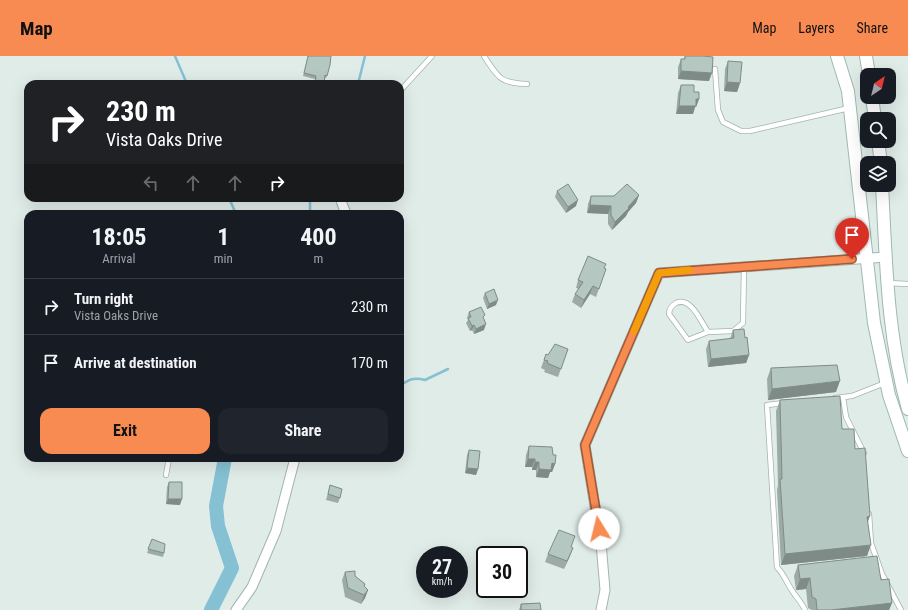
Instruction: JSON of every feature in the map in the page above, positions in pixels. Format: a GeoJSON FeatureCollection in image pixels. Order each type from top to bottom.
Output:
{"type":"FeatureCollection","features":[{"type":"Feature","properties":{"kind":"main road"},"geometry":{"type":"LineString","coordinates":[[837,56],[848,91],[868,258],[874,323],[887,383],[908,451]]}},
{"type":"Feature","properties":{"kind":"main road"},"geometry":{"type":"LineString","coordinates":[[866,56],[868,68]]}},
{"type":"Feature","properties":{"kind":"main road"},"geometry":{"type":"LineString","coordinates":[[882,192],[887,283],[893,347],[908,409]]}},
{"type":"Feature","properties":{"kind":"street"},"geometry":{"type":"LineString","coordinates":[[601,610],[605,590],[601,543],[585,445],[659,273],[886,257]]}},
{"type":"Feature","properties":{"kind":"street"},"geometry":{"type":"LineString","coordinates":[[236,610],[252,587],[276,531],[295,462]]}},
{"type":"Feature","properties":{"kind":"lane"},"geometry":{"type":"LineString","coordinates":[[404,87],[432,56]]}},
{"type":"Feature","properties":{"kind":"lane"},"geometry":{"type":"LineString","coordinates":[[484,56],[496,75],[504,81],[527,84]]}},
{"type":"Feature","properties":{"kind":"lane"},"geometry":{"type":"LineString","coordinates":[[715,69],[718,110],[723,122],[741,131],[750,131],[850,108]]}},
{"type":"Feature","properties":{"kind":"lane"},"geometry":{"type":"LineString","coordinates":[[708,332],[690,305],[686,302],[682,301],[673,305],[669,310],[669,314],[688,340],[708,332],[733,331],[740,328],[743,323],[744,266]]}},
{"type":"Feature","properties":{"kind":"lane"},"geometry":{"type":"LineString","coordinates":[[887,283],[908,284]]}},
{"type":"Feature","properties":{"kind":"lane"},"geometry":{"type":"LineString","coordinates":[[828,398],[852,396],[887,383]]}},
{"type":"Feature","properties":{"kind":"lane"},"geometry":{"type":"LineString","coordinates":[[843,397],[846,417],[864,453],[864,461]]}},
{"type":"Feature","properties":{"kind":"lane"},"geometry":{"type":"LineString","coordinates":[[790,403],[767,405],[777,568],[786,578],[792,591],[806,610]]}},
{"type":"Feature","properties":{"kind":"lane"},"geometry":{"type":"LineString","coordinates":[[166,474],[168,462]]}},
{"type":"Feature","properties":{"kind":"lane"},"geometry":{"type":"LineString","coordinates":[[868,506],[871,543],[882,574],[901,610]]}},
{"type":"Feature","properties":{"kind":"building"},"geometry":{"type":"Polygon","coordinates":[[[308,56],[331,56],[327,76],[325,75],[324,80],[316,80],[316,76],[304,73],[308,56]]]}},
{"type":"Feature","properties":{"kind":"building"},"geometry":{"type":"Polygon","coordinates":[[[685,56],[713,57],[712,73],[681,71],[681,59],[685,59],[685,56]]]}},
{"type":"Feature","properties":{"kind":"building"},"geometry":{"type":"Polygon","coordinates":[[[728,61],[742,62],[740,83],[727,82],[728,61]]]}},
{"type":"Feature","properties":{"kind":"building"},"geometry":{"type":"Polygon","coordinates":[[[681,85],[694,85],[694,92],[699,92],[699,99],[696,99],[696,106],[679,106],[681,85]]]}},
{"type":"Feature","properties":{"kind":"building"},"geometry":{"type":"Polygon","coordinates":[[[568,184],[578,200],[568,207],[557,191],[568,184]]]}},
{"type":"Feature","properties":{"kind":"building"},"geometry":{"type":"Polygon","coordinates":[[[627,184],[639,195],[615,222],[611,215],[611,206],[590,205],[591,196],[614,196],[627,184]]]}},
{"type":"Feature","properties":{"kind":"building"},"geometry":{"type":"Polygon","coordinates":[[[588,256],[606,264],[604,268],[606,269],[599,289],[593,286],[584,300],[575,294],[583,282],[578,280],[588,256]]]}},
{"type":"Feature","properties":{"kind":"building"},"geometry":{"type":"Polygon","coordinates":[[[494,289],[498,300],[489,304],[485,293],[494,289]]]}},
{"type":"Feature","properties":{"kind":"building"},"geometry":{"type":"Polygon","coordinates":[[[481,307],[485,315],[483,317],[486,324],[476,329],[474,325],[472,326],[468,318],[471,317],[469,312],[481,307]]]}},
{"type":"Feature","properties":{"kind":"building"},"geometry":{"type":"Polygon","coordinates":[[[744,329],[745,338],[747,337],[749,355],[711,359],[709,341],[734,338],[733,330],[744,329]]]}},
{"type":"Feature","properties":{"kind":"building"},"geometry":{"type":"Polygon","coordinates":[[[555,344],[568,349],[561,369],[547,363],[548,361],[544,360],[546,354],[548,355],[555,344]]]}},
{"type":"Feature","properties":{"kind":"building"},"geometry":{"type":"Polygon","coordinates":[[[837,365],[840,381],[772,389],[771,368],[837,365]]]}},
{"type":"Feature","properties":{"kind":"building"},"geometry":{"type":"Polygon","coordinates":[[[840,396],[842,429],[854,429],[855,449],[865,448],[870,516],[867,517],[871,545],[785,554],[780,479],[782,479],[780,400],[840,396]]]}},
{"type":"Feature","properties":{"kind":"building"},"geometry":{"type":"Polygon","coordinates":[[[529,446],[552,447],[553,455],[556,455],[555,464],[552,463],[551,470],[539,469],[539,462],[535,462],[535,459],[528,459],[529,446]]]}},
{"type":"Feature","properties":{"kind":"building"},"geometry":{"type":"Polygon","coordinates":[[[469,450],[480,451],[478,469],[467,468],[469,450]]]}},
{"type":"Feature","properties":{"kind":"building"},"geometry":{"type":"Polygon","coordinates":[[[169,482],[182,482],[182,499],[168,499],[169,482]]]}},
{"type":"Feature","properties":{"kind":"building"},"geometry":{"type":"Polygon","coordinates":[[[330,485],[342,489],[340,498],[328,494],[330,485]]]}},
{"type":"Feature","properties":{"kind":"building"},"geometry":{"type":"Polygon","coordinates":[[[559,530],[575,536],[571,547],[573,548],[567,561],[548,554],[559,530]]]}},
{"type":"Feature","properties":{"kind":"building"},"geometry":{"type":"Polygon","coordinates":[[[152,539],[165,544],[164,553],[148,549],[152,539]]]}},
{"type":"Feature","properties":{"kind":"building"},"geometry":{"type":"Polygon","coordinates":[[[877,556],[881,580],[889,579],[892,603],[831,610],[817,610],[816,599],[812,597],[810,578],[800,579],[798,565],[877,556]]]}},
{"type":"Feature","properties":{"kind":"building"},"geometry":{"type":"Polygon","coordinates":[[[355,571],[355,576],[365,584],[364,586],[368,590],[364,595],[348,588],[345,572],[355,571]]]}},
{"type":"Feature","properties":{"kind":"building"},"geometry":{"type":"Polygon","coordinates":[[[540,603],[541,610],[521,610],[521,604],[540,603]]]}},
{"type":"Feature","properties":{"kind":"waterway"},"geometry":{"type":"LineString","coordinates":[[175,56],[185,80]]}},
{"type":"Feature","properties":{"kind":"waterway"},"geometry":{"type":"LineString","coordinates":[[359,80],[365,56]]}},
{"type":"Feature","properties":{"kind":"waterway"},"geometry":{"type":"LineString","coordinates":[[231,202],[234,210]]}},
{"type":"Feature","properties":{"kind":"waterway"},"geometry":{"type":"LineString","coordinates":[[310,202],[310,210]]}},
{"type":"Feature","properties":{"kind":"waterway"},"geometry":{"type":"LineString","coordinates":[[404,383],[412,379],[425,380],[448,369]]}},
{"type":"Feature","properties":{"kind":"waterway"},"geometry":{"type":"LineString","coordinates":[[211,610],[232,568],[218,526],[216,506],[224,462]]}},
{"type":"Feature","properties":{"kind":"slow traffic"},"geometry":{"type":"LineString","coordinates":[[634,331],[659,273],[689,270]]}},
{"type":"Feature","properties":{"kind":"route"},"geometry":{"type":"LineString","coordinates":[[599,529],[585,445],[659,273],[852,259]]}}]}
